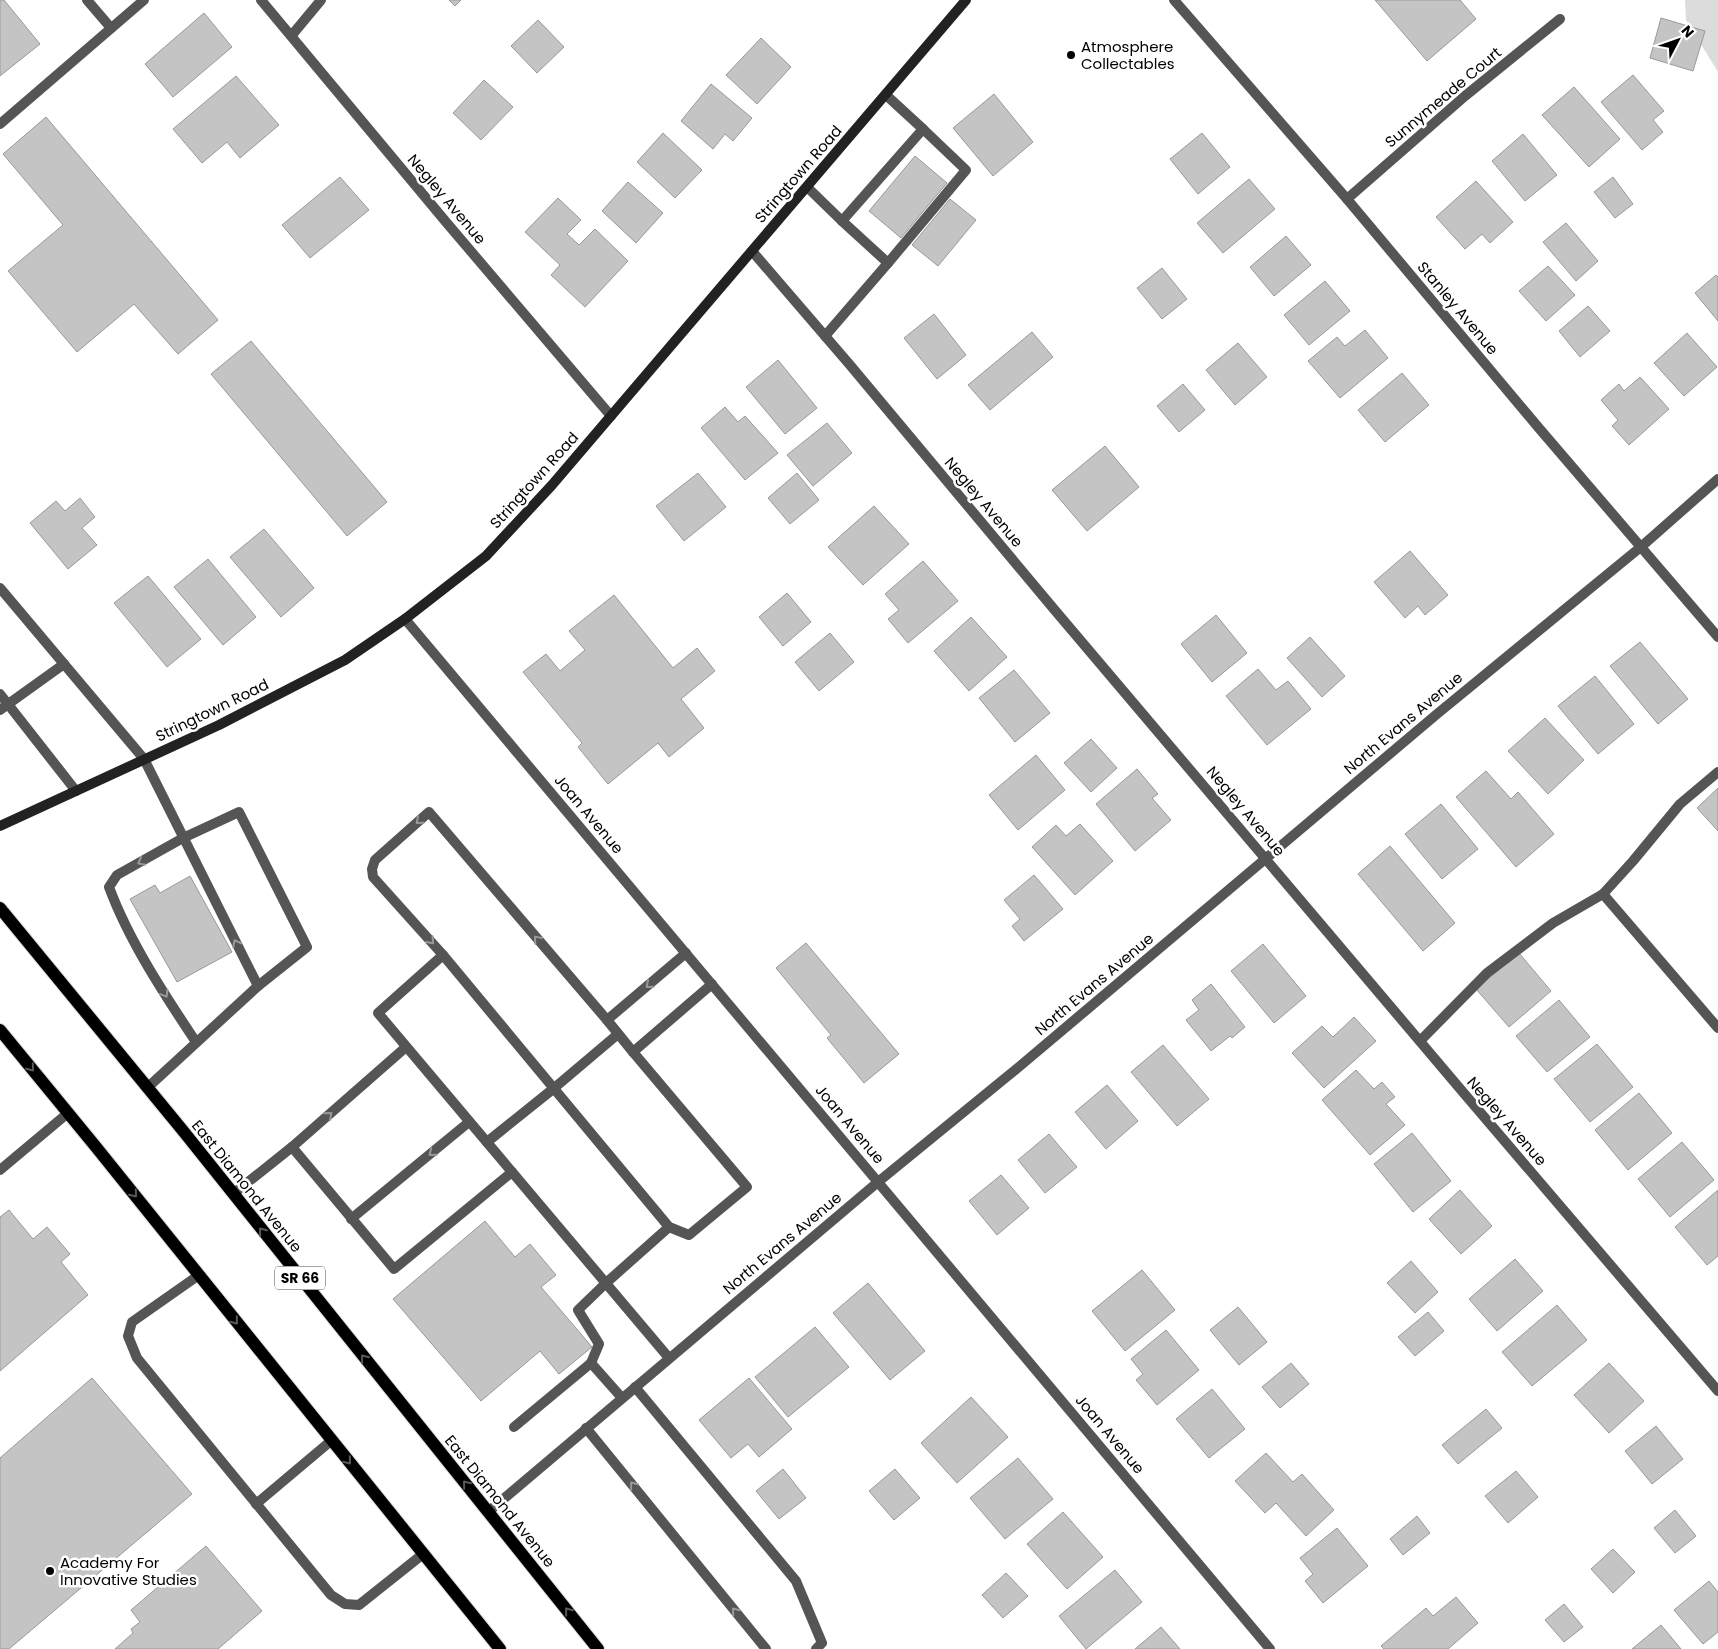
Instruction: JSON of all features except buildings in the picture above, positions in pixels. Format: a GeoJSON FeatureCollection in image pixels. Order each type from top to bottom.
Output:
{"type":"FeatureCollection","features":[{"type":"Feature","properties":{"kind":"main road","name":"Stringtown Road"},"geometry":{"type":"LineString","coordinates":[[0,826],[219,725],[345,660],[405,619],[486,556],[552,486],[966,0]]}},
{"type":"Feature","properties":{"kind":"main road","name":"East Diamond Avenue"},"geometry":{"type":"LineString","coordinates":[[0,908],[233,1194],[598,1649]]}},
{"type":"Feature","properties":{"kind":"main road"},"geometry":{"type":"LineString","coordinates":[[0,1030],[500,1649]]}},
{"type":"Feature","properties":{"kind":"street"},"geometry":{"type":"LineString","coordinates":[[87,0],[111,28]]}},
{"type":"Feature","properties":{"kind":"street"},"geometry":{"type":"LineString","coordinates":[[0,124],[144,0]]}},
{"type":"Feature","properties":{"kind":"street","name":"Negley Avenue"},"geometry":{"type":"LineString","coordinates":[[261,0],[452,229],[612,416]]}},
{"type":"Feature","properties":{"kind":"street"},"geometry":{"type":"LineString","coordinates":[[292,35],[321,0]]}},
{"type":"Feature","properties":{"kind":"street","name":"Stanley Avenue"},"geometry":{"type":"LineString","coordinates":[[1174,0],[1347,199],[1538,427],[1642,546],[1718,637]]}},
{"type":"Feature","properties":{"kind":"street","name":"Sunnymeade Court"},"geometry":{"type":"LineString","coordinates":[[1347,199],[1465,96],[1560,19]]}},
{"type":"Feature","properties":{"kind":"street"},"geometry":{"type":"LineString","coordinates":[[825,336],[966,170],[886,95]]}},
{"type":"Feature","properties":{"kind":"street"},"geometry":{"type":"LineString","coordinates":[[842,221],[923,128]]}},
{"type":"Feature","properties":{"kind":"street"},"geometry":{"type":"LineString","coordinates":[[806,186],[888,262]]}},
{"type":"Feature","properties":{"kind":"street","name":"Negley Avenue"},"geometry":{"type":"LineString","coordinates":[[752,251],[1718,1391]]}},
{"type":"Feature","properties":{"kind":"street","name":"North Evans Avenue"},"geometry":{"type":"LineString","coordinates":[[488,1512],[878,1182],[1020,1066],[1437,714],[1642,546],[1718,479]]}},
{"type":"Feature","properties":{"kind":"street"},"geometry":{"type":"LineString","coordinates":[[0,588],[144,759],[258,986]]}},
{"type":"Feature","properties":{"kind":"street","name":"Joan Avenue"},"geometry":{"type":"LineString","coordinates":[[405,619],[1270,1649]]}},
{"type":"Feature","properties":{"kind":"street"},"geometry":{"type":"LineString","coordinates":[[4,708],[64,664]]}},
{"type":"Feature","properties":{"kind":"street"},"geometry":{"type":"LineString","coordinates":[[0,694],[4,708],[76,791]]}},
{"type":"Feature","properties":{"kind":"street"},"geometry":{"type":"LineString","coordinates":[[1420,1041],[1487,973],[1553,923],[1604,894],[1680,804],[1718,772]]}},
{"type":"Feature","properties":{"kind":"street"},"geometry":{"type":"LineString","coordinates":[[147,1088],[258,986],[307,947],[239,812],[183,838],[117,876],[109,887],[117,909],[166,996],[196,1042]]}},
{"type":"Feature","properties":{"kind":"street"},"geometry":{"type":"LineString","coordinates":[[429,812],[607,1020],[747,1187],[689,1235],[669,1227],[443,955],[373,877],[372,869],[375,860],[429,812]]}},
{"type":"Feature","properties":{"kind":"street"},"geometry":{"type":"LineString","coordinates":[[1604,894],[1718,1028]]}},
{"type":"Feature","properties":{"kind":"street"},"geometry":{"type":"LineString","coordinates":[[607,1020],[686,953]]}},
{"type":"Feature","properties":{"kind":"street"},"geometry":{"type":"LineString","coordinates":[[443,955],[378,1013],[669,1358]]}},
{"type":"Feature","properties":{"kind":"street"},"geometry":{"type":"LineString","coordinates":[[633,1052],[712,984]]}},
{"type":"Feature","properties":{"kind":"street"},"geometry":{"type":"LineString","coordinates":[[487,1142],[618,1034]]}},
{"type":"Feature","properties":{"kind":"street"},"geometry":{"type":"LineString","coordinates":[[233,1194],[292,1147],[406,1047]]}},
{"type":"Feature","properties":{"kind":"street"},"geometry":{"type":"LineString","coordinates":[[0,1170],[68,1113]]}},
{"type":"Feature","properties":{"kind":"street"},"geometry":{"type":"LineString","coordinates":[[351,1218],[469,1122]]}},
{"type":"Feature","properties":{"kind":"street"},"geometry":{"type":"LineString","coordinates":[[292,1147],[394,1270],[512,1172]]}},
{"type":"Feature","properties":{"kind":"street"},"geometry":{"type":"LineString","coordinates":[[514,1427],[591,1363],[599,1344],[578,1310],[669,1227]]}},
{"type":"Feature","properties":{"kind":"street"},"geometry":{"type":"LineString","coordinates":[[199,1275],[132,1322],[128,1336],[137,1358],[331,1595],[345,1604],[359,1605],[423,1554]]}},
{"type":"Feature","properties":{"kind":"street"},"geometry":{"type":"LineString","coordinates":[[591,1363],[622,1398]]}},
{"type":"Feature","properties":{"kind":"street"},"geometry":{"type":"LineString","coordinates":[[635,1387],[796,1581],[822,1647]]}},
{"type":"Feature","properties":{"kind":"street"},"geometry":{"type":"LineString","coordinates":[[586,1428],[766,1649]]}},
{"type":"Feature","properties":{"kind":"street"},"geometry":{"type":"LineString","coordinates":[[256,1504],[332,1440]]}},
{"type":"Feature","properties":{"kind":"shaded area"},"geometry":{"type":"Polygon","coordinates":[[[1685,0],[1718,0],[1718,72],[1686,20],[1685,0]]]}},
{"type":"Feature","properties":{"kind":"place","name":"Atmosphere Collectables"},"geometry":{"type":"Point","coordinates":[1071,55]}},
{"type":"Feature","properties":{"kind":"place","name":"Academy For Innovative Studies"},"geometry":{"type":"Point","coordinates":[50,1571]}}]}
